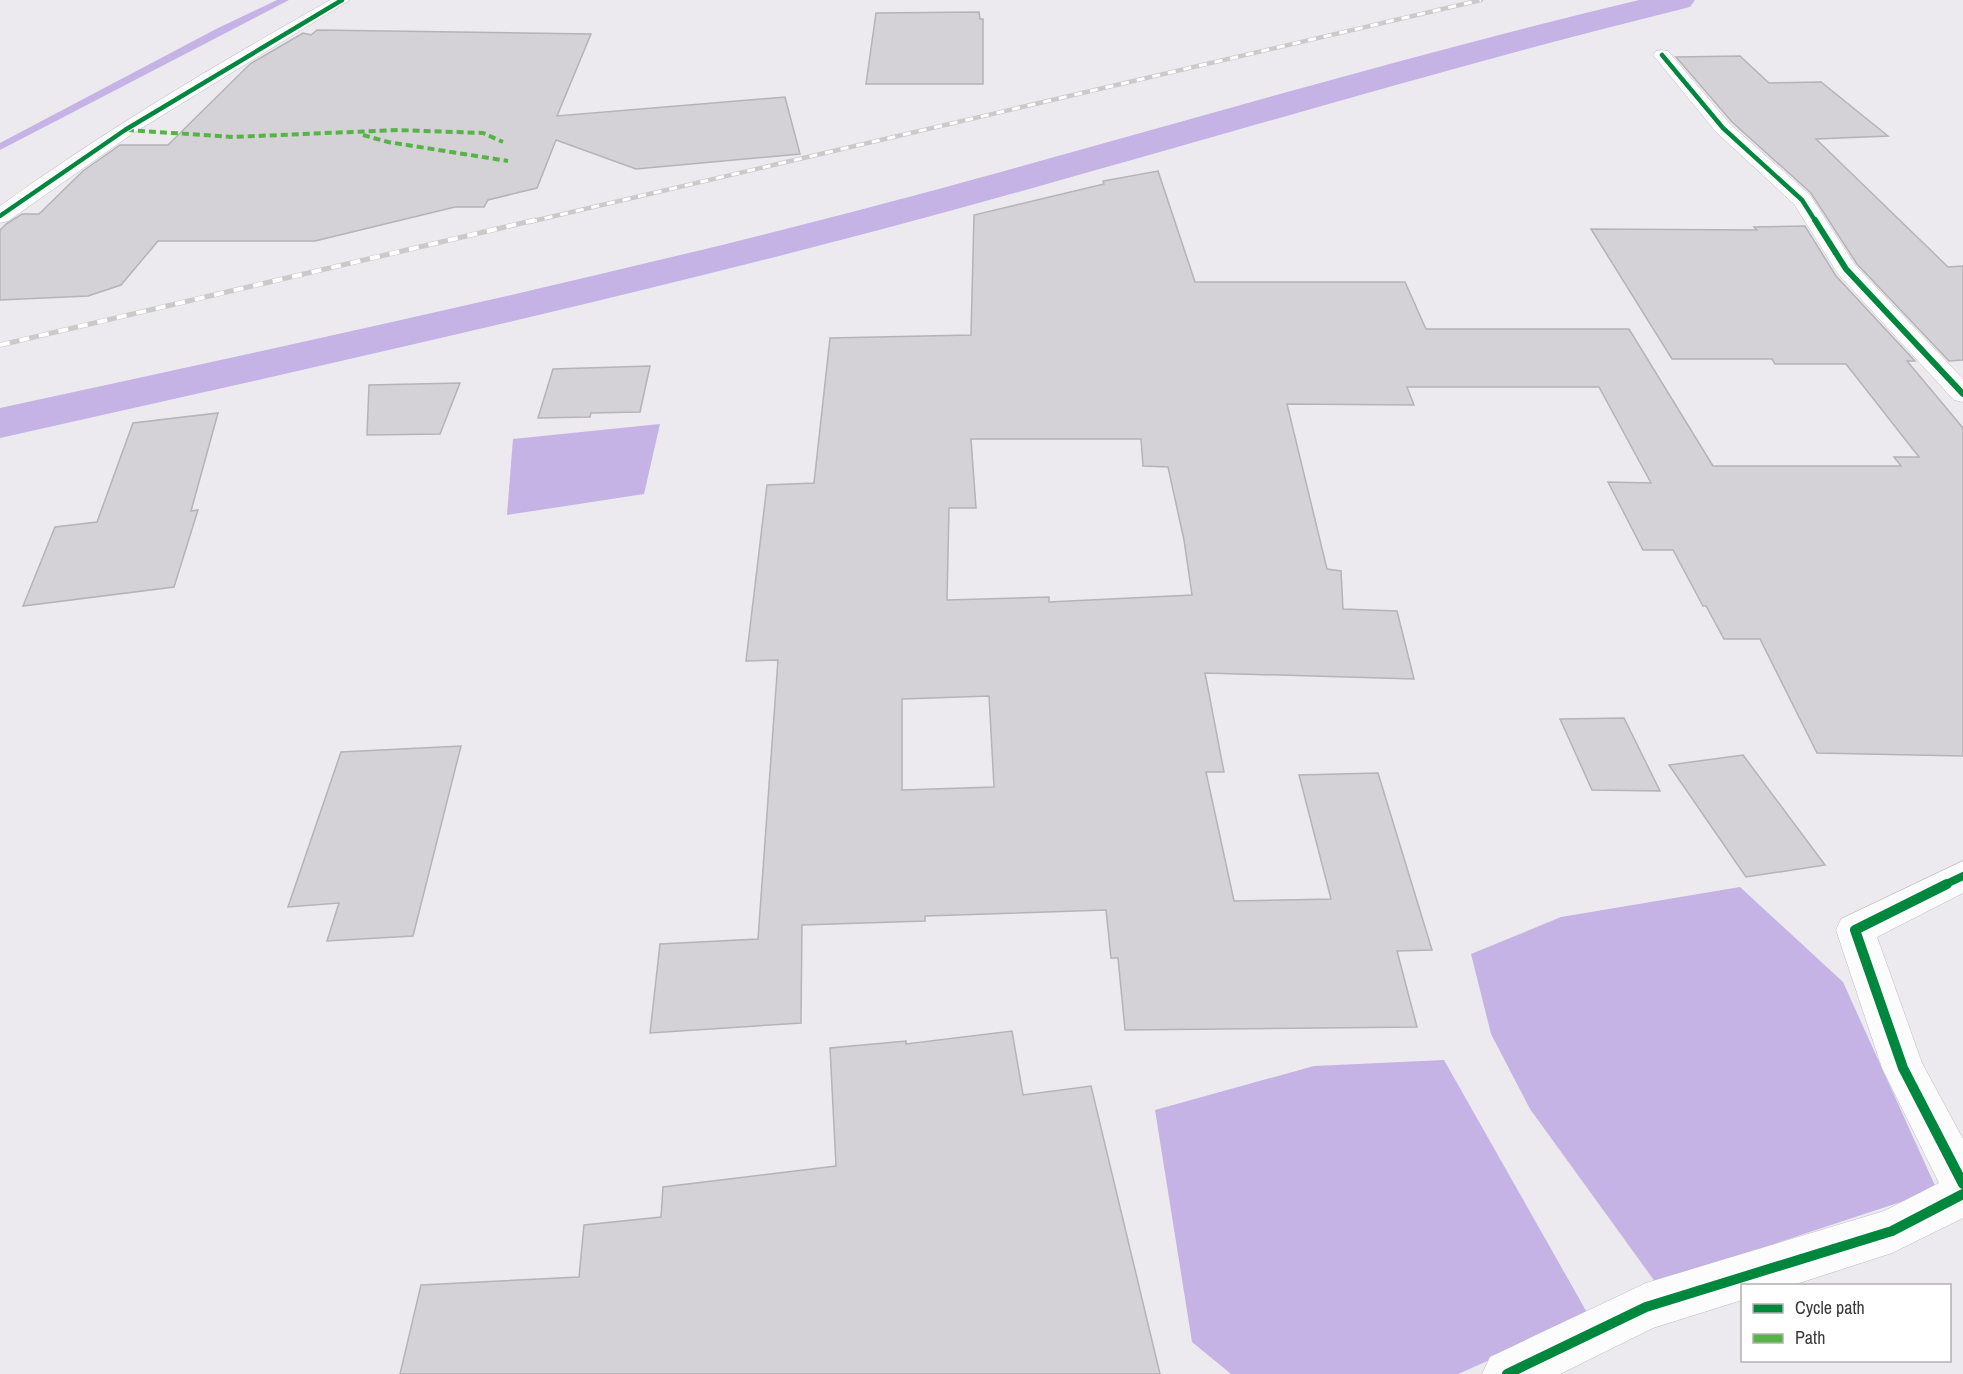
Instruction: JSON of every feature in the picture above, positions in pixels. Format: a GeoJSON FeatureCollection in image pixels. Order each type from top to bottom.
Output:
{"type":"FeatureCollection","features":[{"type":"Feature","properties":{"kind":"street"},"geometry":{"type":"LineString","coordinates":[[0,216],[124,130],[229,64],[342,0]]}},
{"type":"Feature","properties":{"kind":"street"},"geometry":{"type":"LineString","coordinates":[[1662,55],[1723,128],[1802,200],[1846,270],[1963,394]]}},
{"type":"Feature","properties":{"kind":"street"},"geometry":{"type":"LineString","coordinates":[[1963,876],[1855,930],[1903,1068],[1963,1184]]}},
{"type":"Feature","properties":{"kind":"street"},"geometry":{"type":"LineString","coordinates":[[1507,1374],[1646,1307],[1892,1231],[1963,1194]]}},
{"type":"Feature","properties":{"kind":"shaded area"},"geometry":{"type":"Polygon","coordinates":[[[660,424],[644,494],[507,515],[513,439],[660,424]]]}},
{"type":"Feature","properties":{"kind":"shaded area"},"geometry":{"type":"Polygon","coordinates":[[[1740,887],[1843,982],[1937,1190],[1656,1283],[1530,1109],[1491,1034],[1471,954],[1561,917],[1740,887]]]}},
{"type":"Feature","properties":{"kind":"shaded area"},"geometry":{"type":"Polygon","coordinates":[[[1444,1060],[1589,1316],[1458,1374],[1231,1374],[1192,1342],[1155,1110],[1314,1066],[1444,1060]]]}},
{"type":"Feature","properties":{"kind":"building"},"geometry":{"type":"Polygon","coordinates":[[[979,12],[980,19],[983,19],[983,84],[866,84],[876,13],[979,12]]]}},
{"type":"Feature","properties":{"kind":"building"},"geometry":{"type":"Polygon","coordinates":[[[317,30],[591,34],[557,116],[785,97],[800,154],[636,169],[556,140],[537,188],[488,200],[484,207],[455,207],[315,241],[158,241],[121,285],[88,296],[0,300],[0,230],[6,224],[22,214],[39,214],[83,171],[120,145],[168,145],[250,64],[303,33],[311,35],[317,30]]]}},
{"type":"Feature","properties":{"kind":"building"},"geometry":{"type":"Polygon","coordinates":[[[1740,56],[1769,83],[1821,82],[1888,136],[1816,139],[1948,267],[1963,266],[1963,360],[1949,361],[1857,264],[1811,193],[1732,122],[1676,57],[1740,56]]]}},
{"type":"Feature","properties":{"kind":"building"},"geometry":{"type":"Polygon","coordinates":[[[1158,171],[1195,282],[1405,282],[1426,329],[1629,329],[1713,466],[1901,466],[1894,457],[1919,457],[1846,364],[1775,364],[1772,359],[1672,359],[1591,229],[1757,230],[1754,227],[1805,226],[1836,276],[1915,361],[1907,361],[1963,428],[1963,756],[1817,753],[1760,639],[1724,639],[1706,606],[1703,606],[1673,550],[1643,550],[1608,482],[1651,483],[1599,387],[1407,387],[1414,405],[1287,404],[1327,569],[1341,571],[1343,609],[1397,611],[1414,679],[1205,673],[1224,772],[1206,772],[1234,901],[1331,899],[1299,775],[1378,773],[1432,950],[1397,951],[1417,1027],[1125,1030],[1118,958],[1111,958],[1106,910],[925,916],[925,921],[802,925],[801,1023],[650,1033],[660,944],[758,939],[778,660],[746,661],[767,485],[814,483],[830,338],[971,335],[974,215],[1104,184],[1103,181],[1158,171]],[[971,439],[976,508],[949,508],[947,600],[1049,597],[1049,602],[1192,595],[1184,540],[1168,467],[1143,466],[1141,439],[971,439]],[[989,696],[902,699],[902,790],[994,787],[989,696]]]}},
{"type":"Feature","properties":{"kind":"building"},"geometry":{"type":"Polygon","coordinates":[[[650,366],[640,412],[591,413],[590,417],[538,418],[553,369],[650,366]]]}},
{"type":"Feature","properties":{"kind":"building"},"geometry":{"type":"Polygon","coordinates":[[[460,383],[440,434],[367,435],[369,385],[460,383]]]}},
{"type":"Feature","properties":{"kind":"building"},"geometry":{"type":"Polygon","coordinates":[[[218,413],[191,511],[198,510],[174,587],[23,606],[55,527],[97,522],[133,423],[218,413]]]}},
{"type":"Feature","properties":{"kind":"building"},"geometry":{"type":"Polygon","coordinates":[[[1624,718],[1660,791],[1592,790],[1560,719],[1624,718]]]}},
{"type":"Feature","properties":{"kind":"building"},"geometry":{"type":"Polygon","coordinates":[[[461,746],[413,936],[327,941],[339,903],[288,907],[341,752],[461,746]]]}},
{"type":"Feature","properties":{"kind":"building"},"geometry":{"type":"Polygon","coordinates":[[[1743,755],[1825,865],[1746,877],[1669,765],[1743,755]]]}},
{"type":"Feature","properties":{"kind":"building"},"geometry":{"type":"Polygon","coordinates":[[[1012,1031],[1023,1095],[1091,1086],[1160,1374],[400,1374],[421,1285],[579,1277],[584,1225],[661,1217],[663,1187],[836,1166],[830,1048],[906,1041],[906,1044],[1012,1031]]]}},
{"type":"Feature","properties":{"kind":"waterway"},"geometry":{"type":"LineString","coordinates":[[0,147],[221,30],[284,0]]}},
{"type":"Feature","properties":{"kind":"waterway"},"geometry":{"type":"LineString","coordinates":[[0,423],[492,312],[738,253],[982,190],[1417,67],[1679,0]]}},
{"type":"Feature","properties":{"kind":"railway"},"geometry":{"type":"LineString","coordinates":[[529,222],[1481,0]]}},
{"type":"Feature","properties":{"kind":"railway"},"geometry":{"type":"LineString","coordinates":[[0,345],[535,220]]}},
{"type":"Feature","properties":{"kind":"marked path"},"geometry":{"type":"LineString","coordinates":[[127,130],[233,137],[398,130],[483,133],[503,142]]}},
{"type":"Feature","properties":{"kind":"marked path"},"geometry":{"type":"LineString","coordinates":[[363,135],[388,142],[508,161]]}},
{"type":"Feature","properties":{"kind":"cycle path"},"geometry":{"type":"LineString","coordinates":[[0,216],[125,130],[211,76],[342,0]]}},
{"type":"Feature","properties":{"kind":"cycle path"},"geometry":{"type":"LineString","coordinates":[[1662,55],[1723,128],[1802,200],[1846,269],[1963,394]]}},
{"type":"Feature","properties":{"kind":"cycle path"},"geometry":{"type":"LineString","coordinates":[[1963,876],[1855,930],[1903,1068],[1963,1184]]}},
{"type":"Feature","properties":{"kind":"cycle path"},"geometry":{"type":"LineString","coordinates":[[1507,1374],[1646,1307],[1892,1231],[1963,1194]]}}]}
